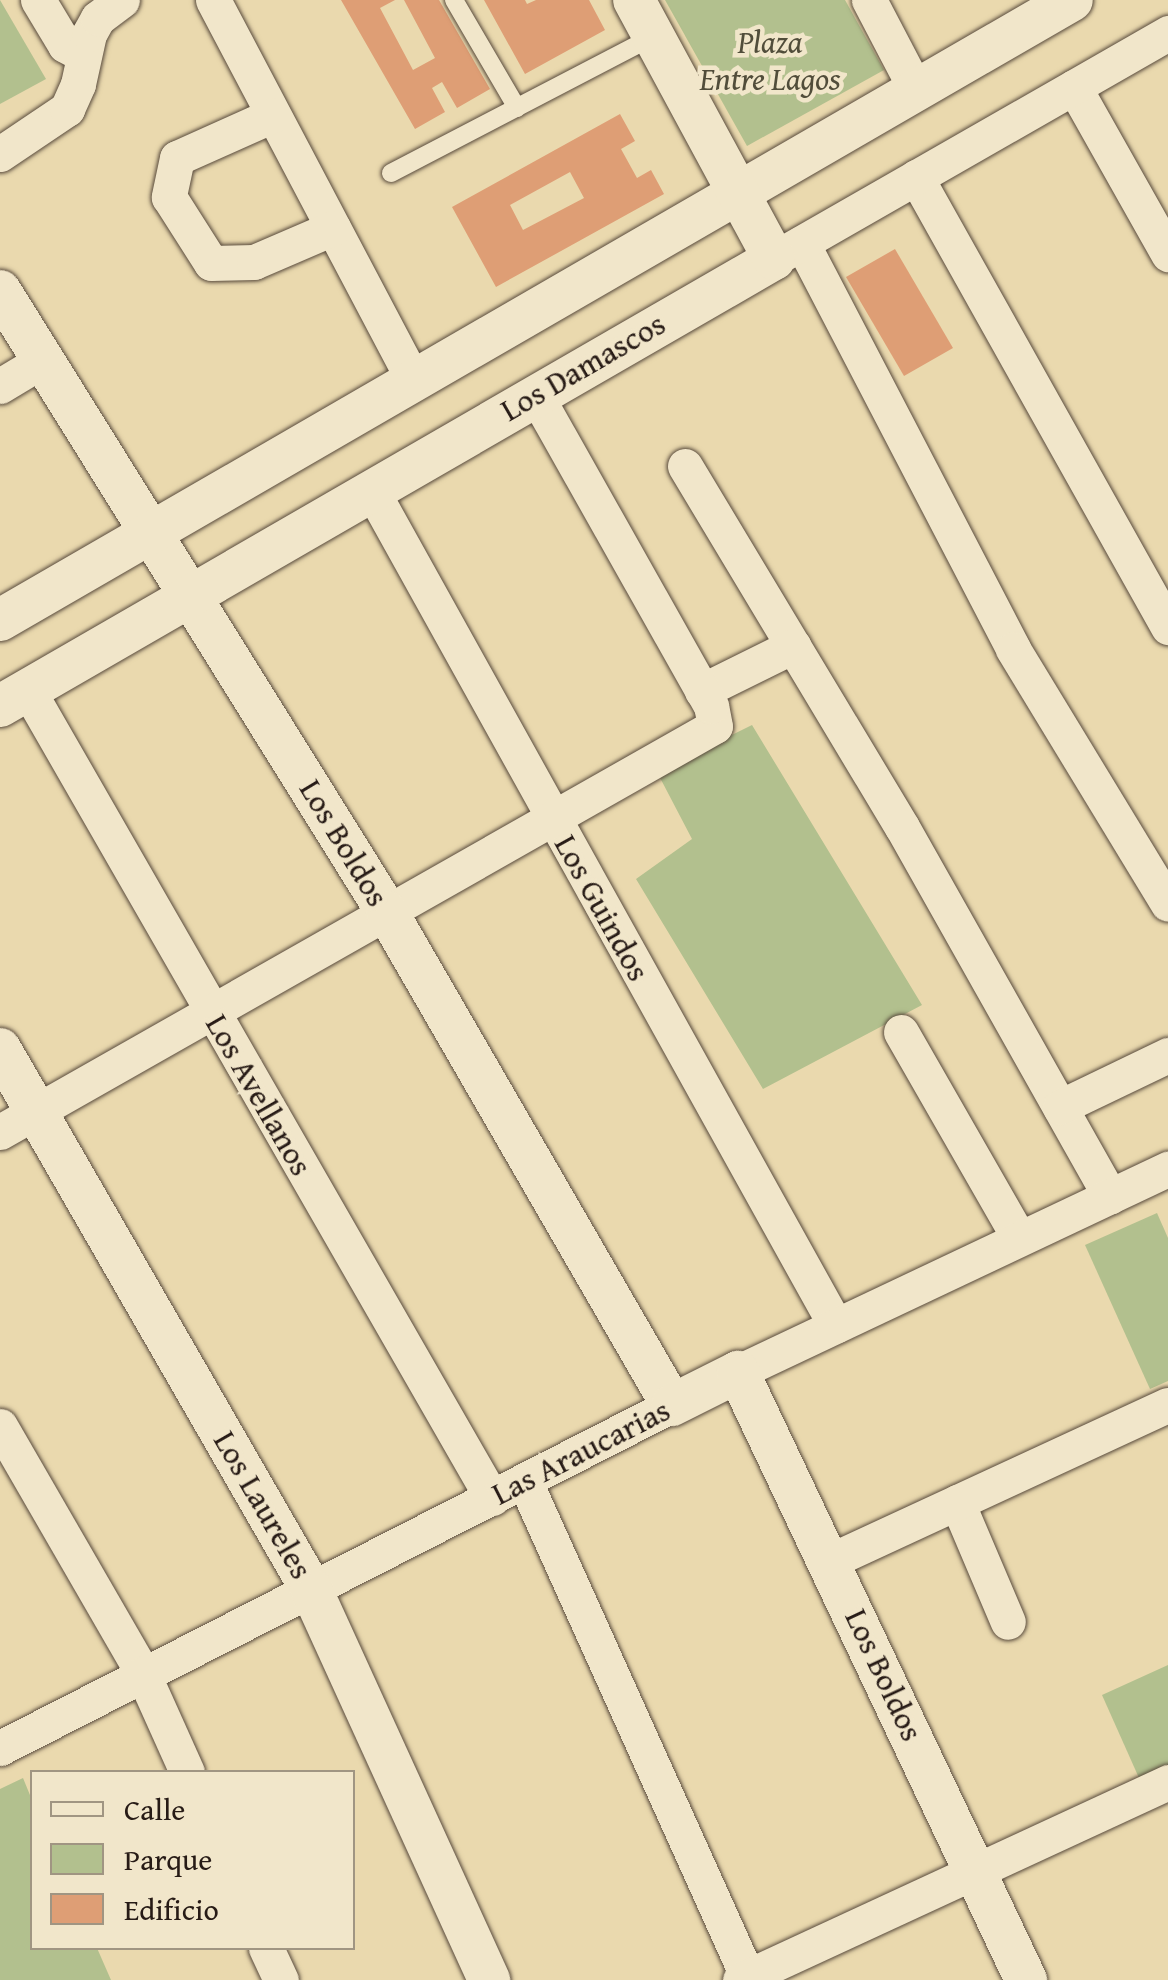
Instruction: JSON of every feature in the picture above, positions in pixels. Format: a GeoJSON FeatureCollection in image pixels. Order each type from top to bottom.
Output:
{"type":"FeatureCollection","features":[{"type":"Feature","properties":{"kind":"street"},"geometry":{"type":"LineString","coordinates":[[38,0],[65,46],[84,55]]}},
{"type":"Feature","properties":{"kind":"street"},"geometry":{"type":"LineString","coordinates":[[0,154],[66,109],[98,18],[122,0]]}},
{"type":"Feature","properties":{"kind":"street"},"geometry":{"type":"LineString","coordinates":[[213,0],[412,378]]}},
{"type":"Feature","properties":{"kind":"street"},"geometry":{"type":"LineString","coordinates":[[869,0],[916,90]]}},
{"type":"Feature","properties":{"kind":"street"},"geometry":{"type":"LineString","coordinates":[[0,620],[412,378],[916,90],[1049,6]]}},
{"type":"Feature","properties":{"kind":"street"},"geometry":{"type":"LineString","coordinates":[[644,18],[739,192],[788,251],[1013,649],[1168,904]]}},
{"type":"Feature","properties":{"kind":"street","name":"Los Damascos"},"geometry":{"type":"LineString","coordinates":[[14,698],[535,394],[1168,33]]}},
{"type":"Feature","properties":{"kind":"street"},"geometry":{"type":"LineString","coordinates":[[1074,86],[1168,254]]}},
{"type":"Feature","properties":{"kind":"street"},"geometry":{"type":"LineString","coordinates":[[274,116],[177,158],[170,198],[212,264],[254,262],[333,228]]}},
{"type":"Feature","properties":{"kind":"street"},"geometry":{"type":"LineString","coordinates":[[916,178],[1164,612]]}},
{"type":"Feature","properties":{"kind":"street","name":"Los Boldos"},"geometry":{"type":"LineString","coordinates":[[0,291],[40,362],[192,594],[387,912],[672,1405]]}},
{"type":"Feature","properties":{"kind":"street"},"geometry":{"type":"LineString","coordinates":[[0,386],[40,362]]}},
{"type":"Feature","properties":{"kind":"street"},"geometry":{"type":"LineString","coordinates":[[18,1122],[715,726],[702,691],[535,394]]}},
{"type":"Feature","properties":{"kind":"street"},"geometry":{"type":"LineString","coordinates":[[684,466],[793,646],[1110,1196]]}},
{"type":"Feature","properties":{"kind":"street","name":"Los Guindos"},"geometry":{"type":"LineString","coordinates":[[371,489],[836,1326]]}},
{"type":"Feature","properties":{"kind":"street"},"geometry":{"type":"LineString","coordinates":[[702,691],[793,646]]}},
{"type":"Feature","properties":{"kind":"street","name":"Los Avellanos"},"geometry":{"type":"LineString","coordinates":[[14,698],[211,1012],[492,1498]]}},
{"type":"Feature","properties":{"kind":"street"},"geometry":{"type":"LineString","coordinates":[[900,1032],[1018,1238]]}},
{"type":"Feature","properties":{"kind":"street","name":"Los Laureles"},"geometry":{"type":"LineString","coordinates":[[0,1049],[18,1122],[311,1589],[488,1980]]}},
{"type":"Feature","properties":{"kind":"street"},"geometry":{"type":"LineString","coordinates":[[1060,1106],[1168,1055]]}},
{"type":"Feature","properties":{"kind":"street","name":"Las Araucarias"},"geometry":{"type":"LineString","coordinates":[[0,1748],[738,1372],[1018,1238],[1166,1175]]}},
{"type":"Feature","properties":{"kind":"street","name":"Los Boldos"},"geometry":{"type":"LineString","coordinates":[[738,1372],[1026,1980]]}},
{"type":"Feature","properties":{"kind":"street"},"geometry":{"type":"LineString","coordinates":[[830,1562],[1168,1406]]}},
{"type":"Feature","properties":{"kind":"street"},"geometry":{"type":"LineString","coordinates":[[0,1426],[143,1674],[186,1770]]}},
{"type":"Feature","properties":{"kind":"street"},"geometry":{"type":"LineString","coordinates":[[525,1482],[745,1979],[1168,1782]]}},
{"type":"Feature","properties":{"kind":"street"},"geometry":{"type":"LineString","coordinates":[[956,1502],[1008,1622]]}},
{"type":"Feature","properties":{"kind":"street"},"geometry":{"type":"LineString","coordinates":[[267,1950],[280,1980]]}},
{"type":"Feature","properties":{"kind":"lane"},"geometry":{"type":"LineString","coordinates":[[454,0],[517,108]]}},
{"type":"Feature","properties":{"kind":"lane"},"geometry":{"type":"LineString","coordinates":[[390,173],[517,108],[644,18]]}},
{"type":"Feature","properties":{"kind":"green space"},"geometry":{"type":"Polygon","coordinates":[[[0,0],[46,79],[0,104],[0,0]]]}},
{"type":"Feature","properties":{"kind":"green space","name":"Plaza Entre Lagos"},"geometry":{"type":"Polygon","coordinates":[[[665,0],[845,0],[884,70],[747,146],[665,0]]]}},
{"type":"Feature","properties":{"kind":"green space"},"geometry":{"type":"Polygon","coordinates":[[[752,725],[922,1005],[763,1089],[636,879],[692,839],[657,772],[752,725]]]}},
{"type":"Feature","properties":{"kind":"green space"},"geometry":{"type":"Polygon","coordinates":[[[1157,1213],[1168,1238],[1168,1381],[1150,1389],[1085,1245],[1157,1213]]]}},
{"type":"Feature","properties":{"kind":"green space"},"geometry":{"type":"Polygon","coordinates":[[[1168,1665],[1168,1765],[1139,1778],[1102,1695],[1168,1665]]]}},
{"type":"Feature","properties":{"kind":"green space"},"geometry":{"type":"Polygon","coordinates":[[[23,1778],[30,1795],[30,1950],[98,1950],[111,1980],[0,1980],[0,1789],[23,1778]]]}},
{"type":"Feature","properties":{"kind":"building"},"geometry":{"type":"Polygon","coordinates":[[[341,0],[395,0],[380,8],[413,70],[435,58],[404,0],[439,0],[490,89],[457,108],[442,82],[432,88],[445,112],[415,129],[341,0]]]}},
{"type":"Feature","properties":{"kind":"building"},"geometry":{"type":"Polygon","coordinates":[[[484,0],[525,0],[527,4],[536,0],[589,0],[605,30],[525,74],[484,0]]]}},
{"type":"Feature","properties":{"kind":"building"},"geometry":{"type":"Polygon","coordinates":[[[620,114],[635,141],[621,149],[637,178],[651,170],[664,194],[496,287],[452,207],[620,114]],[[570,172],[510,205],[523,230],[584,198],[570,172]]]}},
{"type":"Feature","properties":{"kind":"building"},"geometry":{"type":"Polygon","coordinates":[[[895,249],[953,348],[904,376],[846,277],[895,249]]]}}]}
